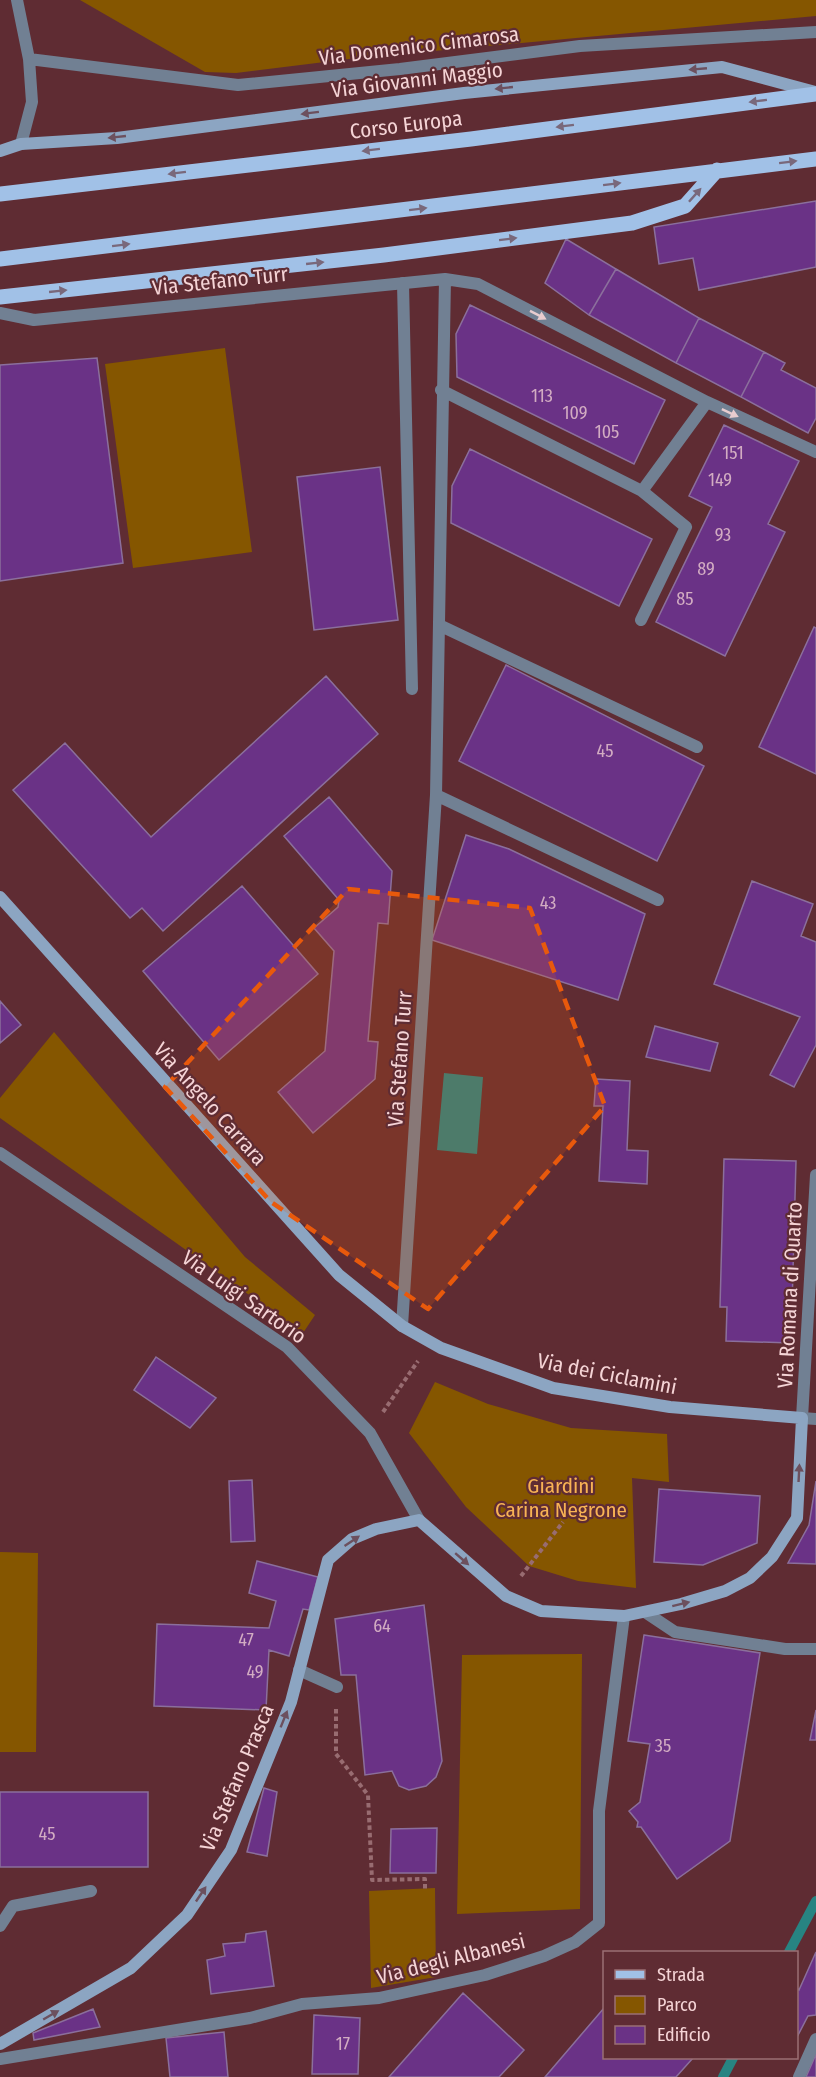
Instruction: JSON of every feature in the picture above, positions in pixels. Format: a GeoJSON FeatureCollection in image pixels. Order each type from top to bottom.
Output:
{"type":"FeatureCollection","features":[{"type":"Feature","properties":{"kind":"main road","name":"Corso Europa"},"geometry":{"type":"LineString","coordinates":[[0,194],[471,139],[816,93]]}},
{"type":"Feature","properties":{"kind":"main road"},"geometry":{"type":"LineString","coordinates":[[0,259],[816,159]]}},
{"type":"Feature","properties":{"kind":"main road"},"geometry":{"type":"LineString","coordinates":[[0,297],[384,255],[632,223],[685,206],[717,170]]}},
{"type":"Feature","properties":{"kind":"street"},"geometry":{"type":"LineString","coordinates":[[17,0],[29,59],[32,102],[21,144]]}},
{"type":"Feature","properties":{"kind":"street","name":"Via Domenico Cimarosa"},"geometry":{"type":"LineString","coordinates":[[29,59],[238,85],[400,69],[580,46],[816,32]]}},
{"type":"Feature","properties":{"kind":"street","name":"Via Giovanni Maggio"},"geometry":{"type":"LineString","coordinates":[[0,151],[21,144],[117,138],[464,93],[722,67],[816,93]]}},
{"type":"Feature","properties":{"kind":"street","name":"Via Stefano Turr"},"geometry":{"type":"LineString","coordinates":[[402,1326],[436,795],[441,390],[445,279]]}},
{"type":"Feature","properties":{"kind":"street","name":"Via Stefano Turr"},"geometry":{"type":"LineString","coordinates":[[0,313],[34,320],[445,279],[478,284],[706,402],[816,452]]}},
{"type":"Feature","properties":{"kind":"street"},"geometry":{"type":"LineString","coordinates":[[403,283],[412,689]]}},
{"type":"Feature","properties":{"kind":"street"},"geometry":{"type":"LineString","coordinates":[[441,390],[642,491],[686,527],[641,620]]}},
{"type":"Feature","properties":{"kind":"street"},"geometry":{"type":"LineString","coordinates":[[642,491],[706,402]]}},
{"type":"Feature","properties":{"kind":"street"},"geometry":{"type":"LineString","coordinates":[[439,625],[697,747]]}},
{"type":"Feature","properties":{"kind":"street"},"geometry":{"type":"LineString","coordinates":[[436,795],[658,900]]}},
{"type":"Feature","properties":{"kind":"street","name":"Via Angelo Carrara"},"geometry":{"type":"LineString","coordinates":[[0,897],[339,1275],[402,1326]]}},
{"type":"Feature","properties":{"kind":"street","name":"Via Luigi Sartorio"},"geometry":{"type":"LineString","coordinates":[[0,1153],[286,1347],[370,1433],[419,1520]]}},
{"type":"Feature","properties":{"kind":"street","name":"Via Romana di Quarto"},"geometry":{"type":"LineString","coordinates":[[802,1418],[816,1175]]}},
{"type":"Feature","properties":{"kind":"street","name":"Via dei Ciclamini"},"geometry":{"type":"LineString","coordinates":[[402,1326],[431,1342],[553,1388],[670,1407],[816,1419]]}},
{"type":"Feature","properties":{"kind":"street"},"geometry":{"type":"LineString","coordinates":[[419,1520],[506,1596],[541,1611],[624,1616],[725,1591],[750,1578],[772,1557],[796,1518],[802,1418]]}},
{"type":"Feature","properties":{"kind":"street","name":"Via Stefano Prasca"},"geometry":{"type":"LineString","coordinates":[[0,2044],[130,1968],[187,1915],[231,1851],[291,1701],[328,1560],[352,1539],[376,1528],[419,1520]]}},
{"type":"Feature","properties":{"kind":"street"},"geometry":{"type":"LineString","coordinates":[[645,1612],[675,1632],[785,1649],[816,1649]]}},
{"type":"Feature","properties":{"kind":"street","name":"Via degli Albanesi"},"geometry":{"type":"LineString","coordinates":[[0,2059],[250,2018],[302,2004],[379,1998],[485,1975],[544,1956],[575,1942],[599,1923],[599,1811],[624,1616]]}},
{"type":"Feature","properties":{"kind":"street"},"geometry":{"type":"LineString","coordinates":[[299,1671],[337,1687]]}},
{"type":"Feature","properties":{"kind":"street"},"geometry":{"type":"LineString","coordinates":[[0,1926],[13,1906],[92,1891]]}},
{"type":"Feature","properties":{"kind":"street"},"geometry":{"type":"LineString","coordinates":[[799,2077],[816,2039]]}},
{"type":"Feature","properties":{"kind":"path"},"geometry":{"type":"LineString","coordinates":[[370,1433],[431,1342]]}},
{"type":"Feature","properties":{"kind":"path"},"geometry":{"type":"LineString","coordinates":[[506,1596],[563,1522]]}},
{"type":"Feature","properties":{"kind":"path"},"geometry":{"type":"LineString","coordinates":[[337,1687],[336,1754],[368,1795],[372,1880],[425,1879],[425,1889]]}},
{"type":"Feature","properties":{"kind":"highlighted area"},"geometry":{"type":"Polygon","coordinates":[[[348,889],[530,908],[605,1106],[428,1309],[271,1202],[165,1087],[348,889]]]}},
{"type":"Feature","properties":{"kind":"green space"},"geometry":{"type":"Polygon","coordinates":[[[80,0],[816,0],[816,16],[357,58],[236,73],[205,72],[80,0]]]}},
{"type":"Feature","properties":{"kind":"green space"},"geometry":{"type":"Polygon","coordinates":[[[225,348],[252,552],[133,568],[105,364],[225,348]]]}},
{"type":"Feature","properties":{"kind":"green space"},"geometry":{"type":"Polygon","coordinates":[[[54,1032],[245,1257],[315,1315],[303,1333],[0,1118],[0,1098],[54,1032]]]}},
{"type":"Feature","properties":{"kind":"green space","name":"Giardini Carina Negrone"},"geometry":{"type":"Polygon","coordinates":[[[435,1382],[488,1404],[571,1428],[667,1434],[669,1482],[632,1478],[636,1588],[578,1581],[529,1566],[466,1507],[409,1433],[435,1382]]]}},
{"type":"Feature","properties":{"kind":"green space"},"geometry":{"type":"Polygon","coordinates":[[[0,1552],[38,1553],[36,1752],[0,1752],[0,1552]]]}},
{"type":"Feature","properties":{"kind":"green space"},"geometry":{"type":"Polygon","coordinates":[[[582,1654],[580,1909],[457,1914],[462,1655],[582,1654]]]}},
{"type":"Feature","properties":{"kind":"green space"},"geometry":{"type":"Polygon","coordinates":[[[435,1888],[436,1977],[371,1988],[369,1891],[435,1888]]]}},
{"type":"Feature","properties":{"kind":"water"},"geometry":{"type":"Polygon","coordinates":[[[444,1073],[483,1077],[477,1154],[437,1150],[444,1073]]]}},
{"type":"Feature","properties":{"kind":"building"},"geometry":{"type":"Polygon","coordinates":[[[816,201],[816,267],[699,290],[693,258],[659,264],[654,227],[816,201]]]}},
{"type":"Feature","properties":{"kind":"building"},"geometry":{"type":"Polygon","coordinates":[[[566,239],[616,269],[589,315],[545,283],[566,239]]]}},
{"type":"Feature","properties":{"kind":"building"},"geometry":{"type":"Polygon","coordinates":[[[616,269],[699,318],[676,363],[589,315],[616,269]]]}},
{"type":"Feature","properties":{"kind":"building"},"geometry":{"type":"Polygon","coordinates":[[[470,305],[665,400],[634,464],[457,377],[456,334],[470,305]]]}},
{"type":"Feature","properties":{"kind":"building"},"geometry":{"type":"Polygon","coordinates":[[[699,318],[764,352],[741,397],[676,363],[699,318]]]}},
{"type":"Feature","properties":{"kind":"building"},"geometry":{"type":"Polygon","coordinates":[[[764,352],[785,363],[781,370],[816,388],[816,418],[808,433],[741,397],[764,352]]]}},
{"type":"Feature","properties":{"kind":"building"},"geometry":{"type":"Polygon","coordinates":[[[97,358],[123,563],[0,581],[0,365],[97,358]]]}},
{"type":"Feature","properties":{"kind":"building"},"geometry":{"type":"Polygon","coordinates":[[[724,425],[799,461],[768,524],[785,532],[725,656],[656,622],[712,507],[689,496],[724,425]]]}},
{"type":"Feature","properties":{"kind":"building"},"geometry":{"type":"Polygon","coordinates":[[[470,449],[652,539],[619,606],[451,523],[452,486],[470,449]]]}},
{"type":"Feature","properties":{"kind":"building"},"geometry":{"type":"Polygon","coordinates":[[[380,467],[398,620],[314,630],[297,477],[380,467]]]}},
{"type":"Feature","properties":{"kind":"building"},"geometry":{"type":"Polygon","coordinates":[[[814,627],[816,628],[816,774],[759,747],[814,627]]]}},
{"type":"Feature","properties":{"kind":"building"},"geometry":{"type":"Polygon","coordinates":[[[506,665],[704,766],[657,861],[459,761],[506,665]]]}},
{"type":"Feature","properties":{"kind":"building"},"geometry":{"type":"Polygon","coordinates":[[[326,676],[378,734],[163,931],[142,908],[130,918],[13,790],[65,743],[151,837],[326,676]]]}},
{"type":"Feature","properties":{"kind":"building"},"geometry":{"type":"Polygon","coordinates":[[[329,797],[392,871],[388,924],[378,923],[368,1041],[378,1042],[375,1079],[313,1133],[278,1092],[325,1051],[334,951],[314,928],[338,907],[339,900],[284,836],[329,797]]]}},
{"type":"Feature","properties":{"kind":"building"},"geometry":{"type":"Polygon","coordinates":[[[466,835],[509,849],[645,914],[618,1000],[432,940],[466,835]]]}},
{"type":"Feature","properties":{"kind":"building"},"geometry":{"type":"Polygon","coordinates":[[[752,881],[813,904],[801,936],[816,942],[816,1045],[794,1087],[770,1075],[800,1017],[714,984],[752,881]]]}},
{"type":"Feature","properties":{"kind":"building"},"geometry":{"type":"Polygon","coordinates":[[[242,886],[318,974],[219,1060],[143,971],[242,886]]]}},
{"type":"Feature","properties":{"kind":"building"},"geometry":{"type":"Polygon","coordinates":[[[0,1001],[21,1025],[0,1043],[0,1001]]]}},
{"type":"Feature","properties":{"kind":"building"},"geometry":{"type":"Polygon","coordinates":[[[655,1026],[718,1043],[710,1071],[646,1057],[655,1026]]]}},
{"type":"Feature","properties":{"kind":"building"},"geometry":{"type":"Polygon","coordinates":[[[596,1079],[630,1081],[627,1150],[648,1151],[647,1184],[599,1181],[603,1106],[594,1106],[596,1079]]]}},
{"type":"Feature","properties":{"kind":"building"},"geometry":{"type":"Polygon","coordinates":[[[724,1159],[796,1161],[791,1343],[726,1341],[727,1307],[720,1307],[724,1159]]]}},
{"type":"Feature","properties":{"kind":"building"},"geometry":{"type":"Polygon","coordinates":[[[156,1357],[216,1398],[190,1428],[134,1390],[156,1357]]]}},
{"type":"Feature","properties":{"kind":"building"},"geometry":{"type":"Polygon","coordinates":[[[252,1480],[255,1541],[231,1542],[229,1481],[252,1480]]]}},
{"type":"Feature","properties":{"kind":"building"},"geometry":{"type":"Polygon","coordinates":[[[816,1481],[816,1564],[788,1563],[809,1525],[816,1481]]]}},
{"type":"Feature","properties":{"kind":"building"},"geometry":{"type":"Polygon","coordinates":[[[659,1489],[760,1496],[757,1543],[703,1565],[654,1562],[659,1489]]]}},
{"type":"Feature","properties":{"kind":"building"},"geometry":{"type":"Polygon","coordinates":[[[257,1561],[318,1577],[309,1610],[303,1609],[289,1656],[269,1650],[266,1710],[154,1706],[157,1624],[269,1628],[276,1601],[249,1593],[257,1561]]]}},
{"type":"Feature","properties":{"kind":"building"},"geometry":{"type":"Polygon","coordinates":[[[424,1605],[442,1761],[436,1777],[426,1786],[409,1790],[399,1786],[392,1771],[365,1775],[356,1675],[341,1675],[335,1619],[424,1605]]]}},
{"type":"Feature","properties":{"kind":"building"},"geometry":{"type":"Polygon","coordinates":[[[644,1635],[760,1653],[730,1841],[677,1879],[641,1827],[637,1827],[638,1822],[629,1811],[640,1802],[650,1744],[628,1741],[644,1635]]]}},
{"type":"Feature","properties":{"kind":"building"},"geometry":{"type":"Polygon","coordinates":[[[816,1710],[816,1740],[810,1740],[816,1710]]]}},
{"type":"Feature","properties":{"kind":"building"},"geometry":{"type":"Polygon","coordinates":[[[264,1788],[277,1792],[267,1856],[247,1852],[264,1788]]]}},
{"type":"Feature","properties":{"kind":"building"},"geometry":{"type":"Polygon","coordinates":[[[0,1792],[148,1792],[148,1867],[0,1867],[0,1792]]]}},
{"type":"Feature","properties":{"kind":"building"},"geometry":{"type":"Polygon","coordinates":[[[437,1828],[436,1873],[390,1873],[391,1829],[437,1828]]]}},
{"type":"Feature","properties":{"kind":"building"},"geometry":{"type":"Polygon","coordinates":[[[266,1931],[274,1986],[211,1994],[207,1960],[225,1956],[223,1944],[245,1942],[246,1934],[266,1931]]]}},
{"type":"Feature","properties":{"kind":"building"},"geometry":{"type":"Polygon","coordinates":[[[816,1952],[816,2015],[808,2016],[798,2035],[798,1989],[816,1952]]]}},
{"type":"Feature","properties":{"kind":"building"},"geometry":{"type":"Polygon","coordinates":[[[463,1993],[524,2050],[499,2077],[389,2077],[463,1993]]]}},
{"type":"Feature","properties":{"kind":"building"},"geometry":{"type":"Polygon","coordinates":[[[93,2009],[100,2027],[34,2040],[33,2033],[93,2009]]]}},
{"type":"Feature","properties":{"kind":"building"},"geometry":{"type":"Polygon","coordinates":[[[603,2009],[603,2059],[692,2059],[676,2077],[545,2077],[603,2009]]]}},
{"type":"Feature","properties":{"kind":"building"},"geometry":{"type":"Polygon","coordinates":[[[314,2015],[360,2018],[358,2074],[312,2074],[314,2015]]]}},
{"type":"Feature","properties":{"kind":"building"},"geometry":{"type":"Polygon","coordinates":[[[224,2032],[228,2077],[170,2077],[166,2038],[224,2032]]]}},
{"type":"Feature","properties":{"kind":"building"},"geometry":{"type":"Polygon","coordinates":[[[816,2054],[816,2077],[806,2077],[816,2054]]]}},
{"type":"Feature","properties":{"kind":"waterway"},"geometry":{"type":"LineString","coordinates":[[790,1951],[816,1901]]}},
{"type":"Feature","properties":{"kind":"waterway"},"geometry":{"type":"LineString","coordinates":[[723,2077],[732,2059]]}}]}
